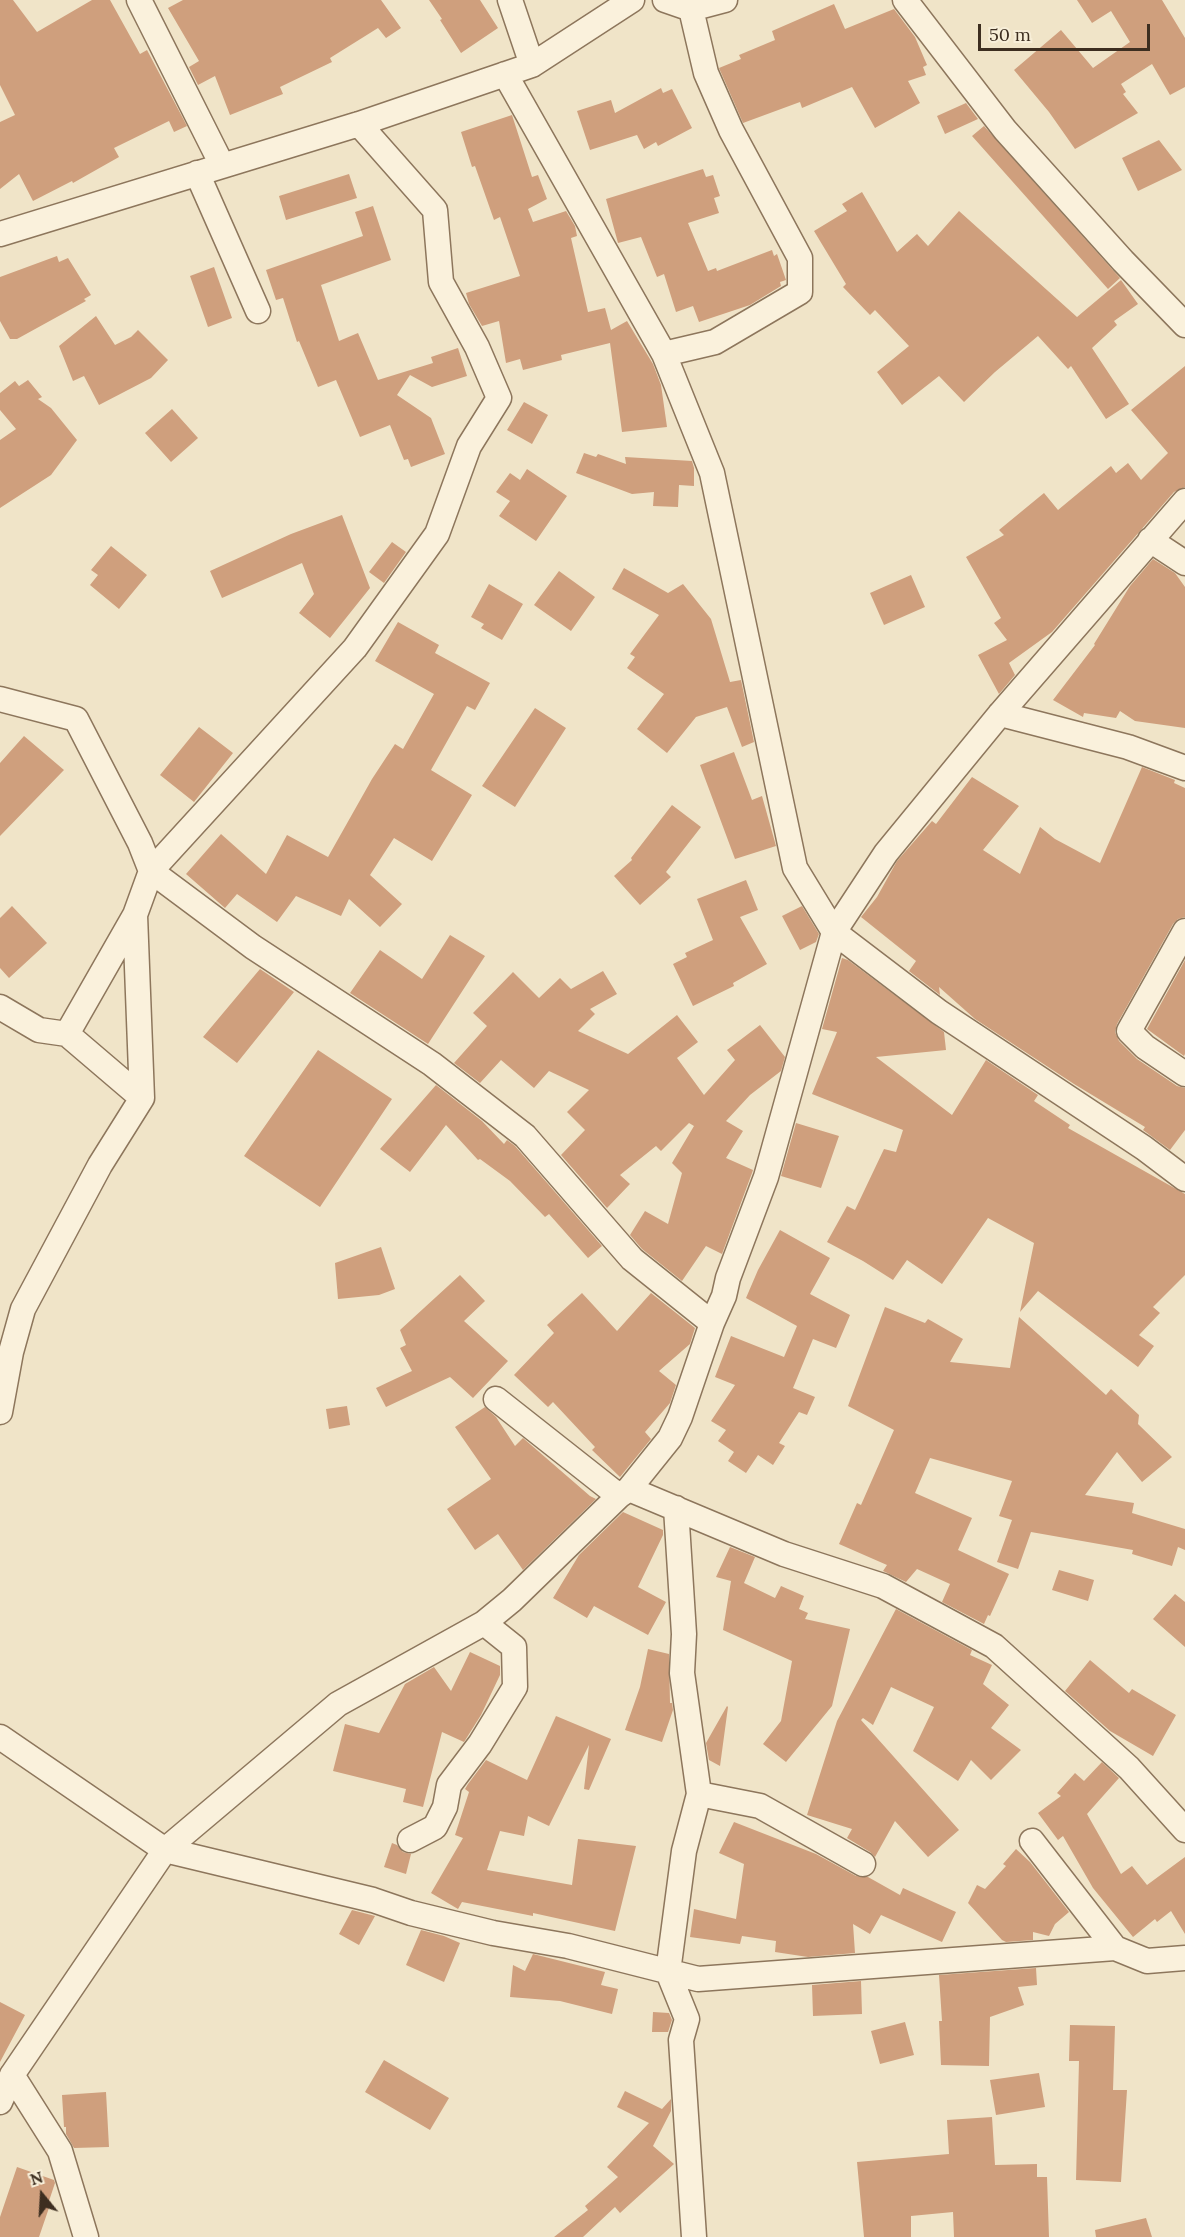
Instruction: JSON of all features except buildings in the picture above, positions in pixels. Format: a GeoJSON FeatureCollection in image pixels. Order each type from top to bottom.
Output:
{"type":"FeatureCollection","features":[{"type":"Feature","properties":{"kind":"street"},"geometry":{"type":"LineString","coordinates":[[139,0],[222,165]]}},
{"type":"Feature","properties":{"kind":"street"},"geometry":{"type":"LineString","coordinates":[[510,0],[532,65]]}},
{"type":"Feature","properties":{"kind":"street"},"geometry":{"type":"LineString","coordinates":[[0,234],[359,124],[532,65],[632,0]]}},
{"type":"Feature","properties":{"kind":"street"},"geometry":{"type":"LineString","coordinates":[[665,0],[691,9],[725,0]]}},
{"type":"Feature","properties":{"kind":"street"},"geometry":{"type":"LineString","coordinates":[[905,0],[1005,130],[1123,261],[1185,325]]}},
{"type":"Feature","properties":{"kind":"street"},"geometry":{"type":"LineString","coordinates":[[664,354],[715,342],[800,292],[800,258],[730,130],[706,74],[691,9]]}},
{"type":"Feature","properties":{"kind":"street"},"geometry":{"type":"LineString","coordinates":[[505,74],[664,354],[711,473],[795,868],[834,932],[939,1012],[1144,1148],[1185,1179]]}},
{"type":"Feature","properties":{"kind":"street"},"geometry":{"type":"LineString","coordinates":[[67,1034],[135,915],[151,871],[355,648],[437,534],[469,446],[499,398],[477,346],[441,282],[435,210],[359,124]]}},
{"type":"Feature","properties":{"kind":"street"},"geometry":{"type":"LineString","coordinates":[[197,173],[258,311]]}},
{"type":"Feature","properties":{"kind":"street"},"geometry":{"type":"LineString","coordinates":[[0,2102],[6,2077],[165,1850],[338,1704],[484,1623],[512,1600],[624,1492],[670,1438],[680,1417],[712,1323],[724,1296],[728,1278],[766,1178],[834,932],[886,853],[1000,714],[1185,501]]}},
{"type":"Feature","properties":{"kind":"street"},"geometry":{"type":"LineString","coordinates":[[1150,540],[1185,563]]}},
{"type":"Feature","properties":{"kind":"street"},"geometry":{"type":"LineString","coordinates":[[0,699],[76,719],[140,843],[151,871],[253,947],[432,1064],[525,1136],[633,1259],[712,1323]]}},
{"type":"Feature","properties":{"kind":"street"},"geometry":{"type":"LineString","coordinates":[[1000,714],[1128,747],[1185,768]]}},
{"type":"Feature","properties":{"kind":"street"},"geometry":{"type":"LineString","coordinates":[[0,1412],[11,1352],[23,1309],[100,1166],[142,1098],[135,915]]}},
{"type":"Feature","properties":{"kind":"street"},"geometry":{"type":"LineString","coordinates":[[1185,931],[1129,1031],[1145,1047],[1185,1074]]}},
{"type":"Feature","properties":{"kind":"street"},"geometry":{"type":"LineString","coordinates":[[0,1007],[39,1030],[67,1034],[142,1098]]}},
{"type":"Feature","properties":{"kind":"street"},"geometry":{"type":"LineString","coordinates":[[496,1399],[624,1492],[676,1508],[783,1554],[883,1586],[994,1646],[1129,1768],[1185,1830]]}},
{"type":"Feature","properties":{"kind":"street"},"geometry":{"type":"LineString","coordinates":[[676,1508],[684,1634],[682,1673],[699,1794],[684,1851],[668,1972],[687,2019],[681,2040],[694,2237]]}},
{"type":"Feature","properties":{"kind":"street"},"geometry":{"type":"LineString","coordinates":[[410,1840],[435,1827],[444,1807],[448,1785],[480,1744],[514,1687],[514,1647],[484,1623]]}},
{"type":"Feature","properties":{"kind":"street"},"geometry":{"type":"LineString","coordinates":[[0,1737],[165,1850],[373,1900],[411,1913],[493,1933],[568,1946],[698,1978],[1116,1948],[1147,1961],[1185,1958]]}},
{"type":"Feature","properties":{"kind":"street"},"geometry":{"type":"LineString","coordinates":[[699,1794],[760,1806],[863,1864]]}},
{"type":"Feature","properties":{"kind":"street"},"geometry":{"type":"LineString","coordinates":[[1032,1841],[1116,1948]]}},
{"type":"Feature","properties":{"kind":"street"},"geometry":{"type":"LineString","coordinates":[[6,2077],[60,2151],[86,2237]]}}]}
